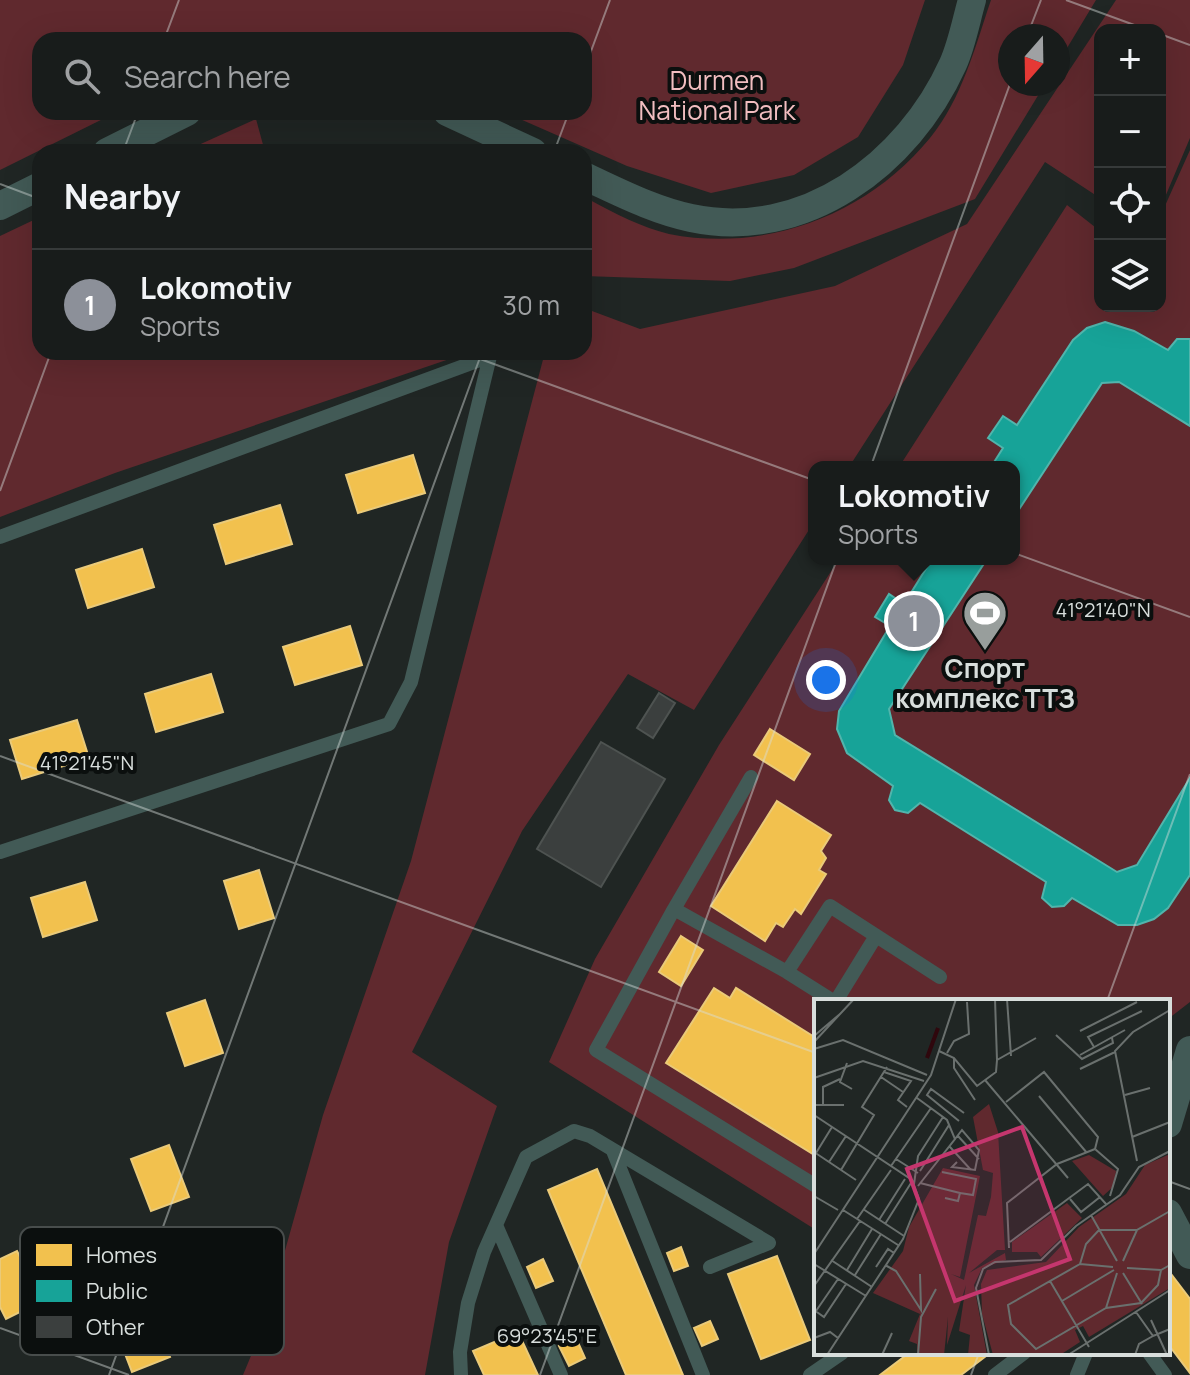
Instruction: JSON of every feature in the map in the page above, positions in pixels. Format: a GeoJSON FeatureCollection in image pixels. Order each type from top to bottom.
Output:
{"type":"FeatureCollection","features":[{"type":"Feature","properties":{"kind":"street"},"geometry":{"type":"LineString","coordinates":[[592,180],[651,207],[705,220],[738,222],[783,217],[830,201],[871,172],[918,119],[953,63],[972,0]]}},
{"type":"Feature","properties":{"kind":"street"},"geometry":{"type":"LineString","coordinates":[[123,144],[171,120]]}},
{"type":"Feature","properties":{"kind":"street"},"geometry":{"type":"LineString","coordinates":[[464,120],[516,144]]}},
{"type":"Feature","properties":{"kind":"street"},"geometry":{"type":"LineString","coordinates":[[0,206],[32,190]]}},
{"type":"Feature","properties":{"kind":"street"},"geometry":{"type":"LineString","coordinates":[[1170,1117],[1190,1050]]}},
{"type":"Feature","properties":{"kind":"street"},"geometry":{"type":"LineString","coordinates":[[1174,1211],[1190,1255]]}},
{"type":"Feature","properties":{"kind":"lane"},"geometry":{"type":"LineString","coordinates":[[0,537],[476,360]]}},
{"type":"Feature","properties":{"kind":"lane"},"geometry":{"type":"LineString","coordinates":[[0,852],[389,724],[411,682],[488,360]]}},
{"type":"Feature","properties":{"kind":"lane"},"geometry":{"type":"LineString","coordinates":[[751,777],[596,1050],[814,1185]]}},
{"type":"Feature","properties":{"kind":"lane"},"geometry":{"type":"LineString","coordinates":[[787,972],[830,906],[940,977]]}},
{"type":"Feature","properties":{"kind":"lane"},"geometry":{"type":"LineString","coordinates":[[674,909],[831,999]]}},
{"type":"Feature","properties":{"kind":"lane"},"geometry":{"type":"LineString","coordinates":[[835,999],[876,936]]}},
{"type":"Feature","properties":{"kind":"lane"},"geometry":{"type":"LineString","coordinates":[[461,1375],[460,1352],[468,1303],[496,1225],[526,1157],[574,1131],[769,1243],[710,1267]]}},
{"type":"Feature","properties":{"kind":"lane"},"geometry":{"type":"LineString","coordinates":[[613,1151],[703,1375]]}},
{"type":"Feature","properties":{"kind":"lane"},"geometry":{"type":"LineString","coordinates":[[496,1225],[561,1375]]}},
{"type":"Feature","properties":{"kind":"lane"},"geometry":{"type":"LineString","coordinates":[[810,1375],[839,1355]]}},
{"type":"Feature","properties":{"kind":"lane"},"geometry":{"type":"LineString","coordinates":[[995,1375],[1021,1355]]}},
{"type":"Feature","properties":{"kind":"lane"},"geometry":{"type":"LineString","coordinates":[[1077,1375],[1085,1355]]}},
{"type":"Feature","properties":{"kind":"lane"},"geometry":{"type":"LineString","coordinates":[[1150,1355],[1165,1375]]}},
{"type":"Feature","properties":{"kind":"green space","name":"Durmen National Park"},"geometry":{"type":"Polygon","coordinates":[[[0,0],[925,0],[903,65],[858,137],[794,175],[711,193],[627,166],[592,151],[592,144],[577,144],[522,120],[592,120],[592,32],[32,32],[32,120],[101,120],[52,144],[32,144],[32,154],[0,170],[0,0]]]}},
{"type":"Feature","properties":{"kind":"green space"},"geometry":{"type":"Polygon","coordinates":[[[991,0],[1096,0],[1070,43],[1070,24],[998,24],[998,96],[1038,96],[975,199],[794,268],[730,281],[592,276],[592,201],[639,224],[669,234],[742,238],[778,232],[812,222],[876,188],[905,165],[930,138],[951,107],[991,0]]]}},
{"type":"Feature","properties":{"kind":"green space"},"geometry":{"type":"Polygon","coordinates":[[[1116,0],[1190,0],[1190,138],[1166,195],[1166,24],[1100,24],[1116,0]]]}},
{"type":"Feature","properties":{"kind":"green space"},"geometry":{"type":"Polygon","coordinates":[[[1094,33],[1094,194],[1045,162],[853,461],[808,461],[808,531],[694,710],[628,674],[522,831],[412,1052],[497,1106],[449,1242],[425,1375],[243,1375],[251,1355],[284,1355],[284,1254],[323,1115],[411,861],[543,360],[592,360],[592,311],[640,329],[835,286],[967,224],[1052,96],[1070,96],[1070,69],[1094,33]]]}},
{"type":"Feature","properties":{"kind":"green space"},"geometry":{"type":"Polygon","coordinates":[[[256,120],[263,144],[201,144],[256,120]]]}},
{"type":"Feature","properties":{"kind":"green space","name":"Спорт комплекс ТТЗ"},"geometry":{"type":"Polygon","coordinates":[[[1190,150],[1190,1002],[1170,1017],[1170,999],[814,999],[814,1229],[549,1062],[595,959],[719,745],[835,565],[1020,565],[1020,461],[903,461],[1067,205],[1094,226],[1094,312],[1166,312],[1166,204],[1190,150]]]}},
{"type":"Feature","properties":{"kind":"green space"},"geometry":{"type":"Polygon","coordinates":[[[32,221],[32,360],[447,360],[115,473],[0,517],[0,236],[32,221]]]}},
{"type":"Feature","properties":{"kind":"building: Homes"},"geometry":{"type":"Polygon","coordinates":[[[413,455],[425,493],[358,513],[346,475],[413,455]]]}},
{"type":"Feature","properties":{"kind":"building: Homes"},"geometry":{"type":"Polygon","coordinates":[[[280,505],[292,544],[226,564],[214,525],[280,505]]]}},
{"type":"Feature","properties":{"kind":"building: Homes"},"geometry":{"type":"Polygon","coordinates":[[[142,549],[154,587],[88,608],[76,570],[142,549]]]}},
{"type":"Feature","properties":{"kind":"building: Homes"},"geometry":{"type":"Polygon","coordinates":[[[350,626],[362,665],[295,685],[283,647],[350,626]]]}},
{"type":"Feature","properties":{"kind":"building: Homes"},"geometry":{"type":"Polygon","coordinates":[[[211,674],[223,712],[156,732],[145,694],[211,674]]]}},
{"type":"Feature","properties":{"kind":"building: Homes"},"geometry":{"type":"Polygon","coordinates":[[[77,720],[89,758],[22,779],[10,740],[77,720]]]}},
{"type":"Feature","properties":{"kind":"building: Homes"},"geometry":{"type":"Polygon","coordinates":[[[770,729],[810,754],[794,780],[754,755],[770,729]]]}},
{"type":"Feature","properties":{"kind":"building: Homes"},"geometry":{"type":"Polygon","coordinates":[[[777,801],[831,835],[821,851],[826,858],[819,870],[826,874],[801,914],[795,909],[783,927],[776,923],[765,941],[711,906],[777,801]]]}},
{"type":"Feature","properties":{"kind":"building: Homes"},"geometry":{"type":"Polygon","coordinates":[[[259,870],[274,918],[239,929],[224,881],[259,870]]]}},
{"type":"Feature","properties":{"kind":"building: Homes"},"geometry":{"type":"Polygon","coordinates":[[[85,882],[97,920],[43,937],[31,898],[85,882]]]}},
{"type":"Feature","properties":{"kind":"building: Homes"},"geometry":{"type":"Polygon","coordinates":[[[681,936],[703,950],[681,986],[659,972],[681,936]]]}},
{"type":"Feature","properties":{"kind":"building: Homes"},"geometry":{"type":"Polygon","coordinates":[[[714,988],[730,998],[736,988],[814,1037],[814,1155],[666,1063],[714,988]]]}},
{"type":"Feature","properties":{"kind":"building: Homes"},"geometry":{"type":"Polygon","coordinates":[[[205,1000],[223,1053],[185,1066],[167,1013],[205,1000]]]}},
{"type":"Feature","properties":{"kind":"building: Homes"},"geometry":{"type":"Polygon","coordinates":[[[169,1145],[189,1197],[151,1211],[131,1159],[169,1145]]]}},
{"type":"Feature","properties":{"kind":"building: Homes"},"geometry":{"type":"Polygon","coordinates":[[[597,1169],[683,1375],[626,1375],[548,1190],[597,1169]]]}},
{"type":"Feature","properties":{"kind":"building: Homes"},"geometry":{"type":"Polygon","coordinates":[[[681,1247],[688,1266],[674,1271],[667,1253],[681,1247]]]}},
{"type":"Feature","properties":{"kind":"building: Homes"},"geometry":{"type":"Polygon","coordinates":[[[17,1251],[20,1257],[20,1312],[6,1319],[0,1307],[0,1259],[17,1251]]]}},
{"type":"Feature","properties":{"kind":"building: Homes"},"geometry":{"type":"Polygon","coordinates":[[[777,1256],[810,1340],[761,1359],[728,1274],[777,1256]]]}},
{"type":"Feature","properties":{"kind":"building: Homes"},"geometry":{"type":"Polygon","coordinates":[[[543,1259],[553,1281],[536,1288],[527,1267],[543,1259]]]}},
{"type":"Feature","properties":{"kind":"building: Homes"},"geometry":{"type":"Polygon","coordinates":[[[1170,1273],[1190,1299],[1190,1373],[1170,1347],[1170,1273]]]}},
{"type":"Feature","properties":{"kind":"building: Homes"},"geometry":{"type":"Polygon","coordinates":[[[710,1321],[718,1339],[702,1346],[694,1328],[710,1321]]]}},
{"type":"Feature","properties":{"kind":"building: Homes"},"geometry":{"type":"Polygon","coordinates":[[[518,1332],[538,1375],[484,1375],[473,1351],[518,1332]]]}},
{"type":"Feature","properties":{"kind":"building: Homes"},"geometry":{"type":"Polygon","coordinates":[[[576,1338],[585,1358],[569,1366],[559,1346],[576,1338]]]}},
{"type":"Feature","properties":{"kind":"building: Homes"},"geometry":{"type":"Polygon","coordinates":[[[125,1355],[169,1355],[170,1357],[132,1372],[125,1355]]]}},
{"type":"Feature","properties":{"kind":"building: Homes"},"geometry":{"type":"Polygon","coordinates":[[[906,1355],[987,1355],[961,1375],[880,1375],[906,1355]]]}},
{"type":"Feature","properties":{"kind":"building: Public"},"geometry":{"type":"Polygon","coordinates":[[[1105,322],[1134,331],[1168,350],[1177,339],[1190,339],[1190,426],[1119,382],[1102,383],[1020,508],[1020,461],[995,461],[1003,448],[988,438],[1003,416],[1017,425],[1073,340],[1087,328],[1105,322]]]}},
{"type":"Feature","properties":{"kind":"building: Public"},"geometry":{"type":"Polygon","coordinates":[[[928,565],[983,565],[889,709],[895,735],[1117,872],[1137,865],[1190,778],[1190,875],[1168,908],[1154,919],[1137,925],[1118,925],[1072,898],[1064,906],[1052,907],[1042,898],[1046,882],[920,803],[908,813],[895,810],[889,800],[893,786],[847,753],[837,729],[839,711],[890,626],[875,617],[889,594],[904,604],[928,565]]]}},
{"type":"Feature","properties":{"kind":"building: Other"},"geometry":{"type":"Polygon","coordinates":[[[659,693],[675,703],[653,738],[637,728],[659,693]]]}},
{"type":"Feature","properties":{"kind":"building: Other"},"geometry":{"type":"Polygon","coordinates":[[[601,742],[665,779],[601,887],[537,849],[601,742]]]}},
{"type":"Feature","properties":{"kind":"place","name":"Lokomotiv"},"geometry":{"type":"Point","coordinates":[914,621]}},
{"type":"Feature","properties":{"kind":"place","name":"Спорт комплекс ТТЗ"},"geometry":{"type":"Point","coordinates":[985,652]}}]}
